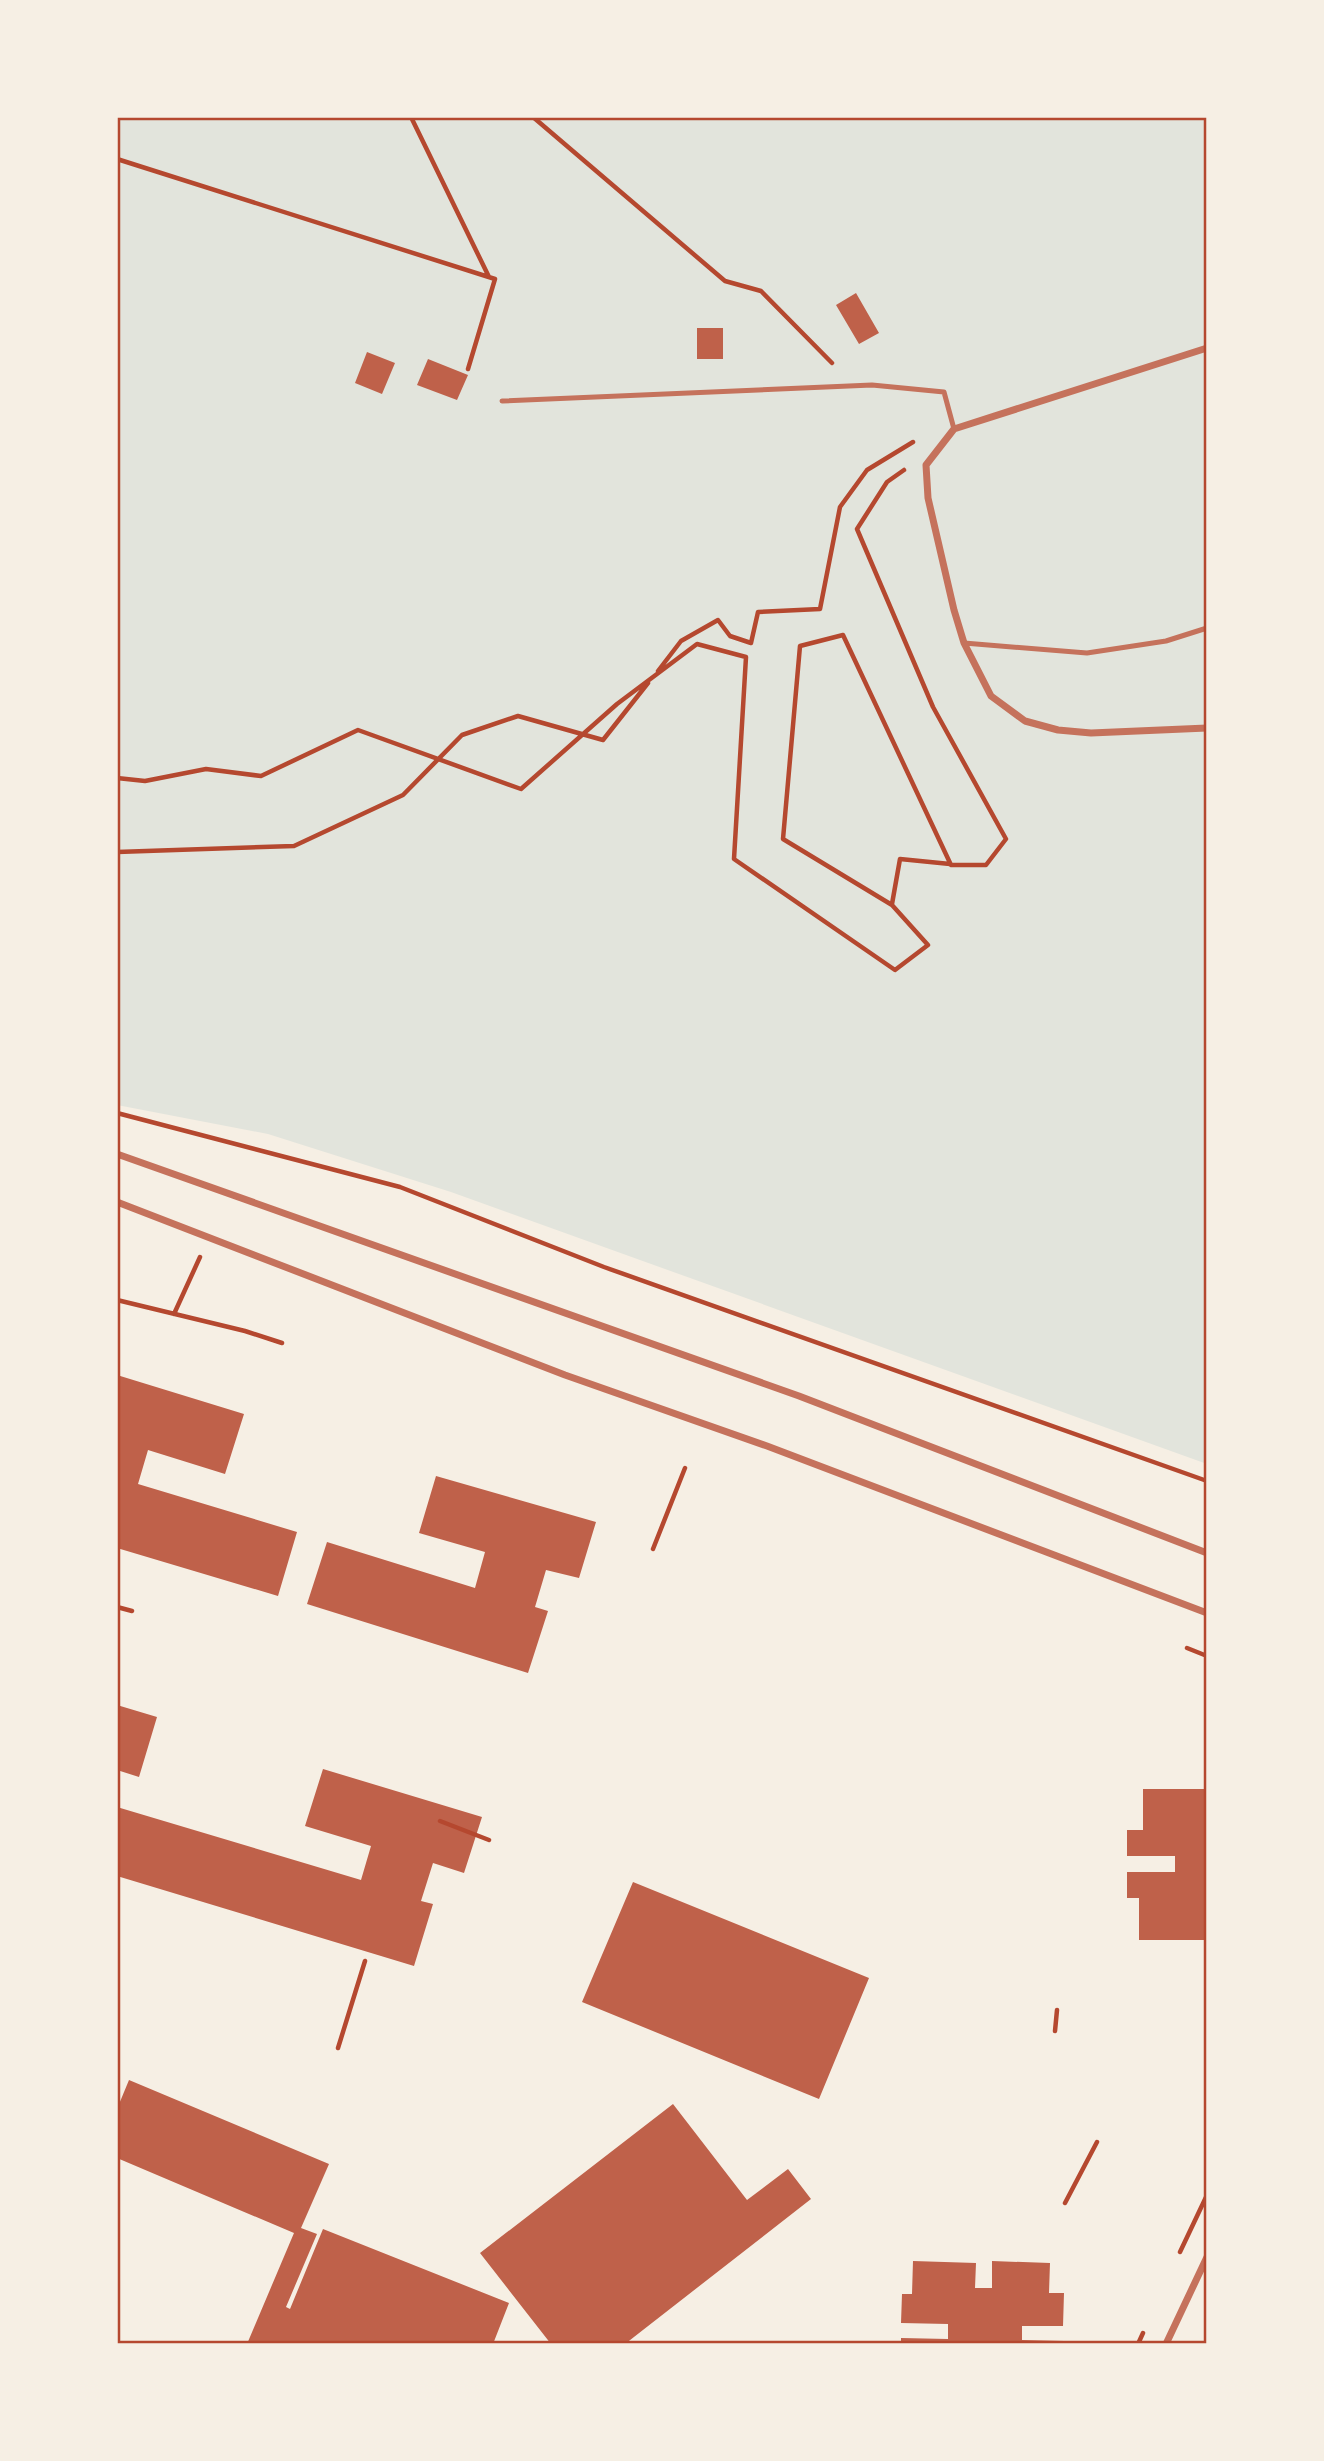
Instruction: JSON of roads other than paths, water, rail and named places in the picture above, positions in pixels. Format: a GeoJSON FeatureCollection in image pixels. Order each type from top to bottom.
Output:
{"type":"FeatureCollection","features":[{"type":"Feature","properties":{"kind":"street"},"geometry":{"type":"LineString","coordinates":[[1207,348],[954,429],[926,465],[928,498],[954,610],[964,643],[991,695],[1025,721],[1058,730],[1091,733],[1207,728]]}},
{"type":"Feature","properties":{"kind":"street"},"geometry":{"type":"LineString","coordinates":[[117,1154],[799,1396],[1207,1553]]}},
{"type":"Feature","properties":{"kind":"street"},"geometry":{"type":"LineString","coordinates":[[117,1202],[565,1375],[766,1446],[1207,1613]]}},
{"type":"Feature","properties":{"kind":"street"},"geometry":{"type":"LineString","coordinates":[[1166,2344],[1207,2257]]}},
{"type":"Feature","properties":{"kind":"lane"},"geometry":{"type":"LineString","coordinates":[[502,401],[872,385],[944,392],[954,429]]}},
{"type":"Feature","properties":{"kind":"lane"},"geometry":{"type":"LineString","coordinates":[[964,643],[1087,653],[1166,641],[1207,628]]}}]}
